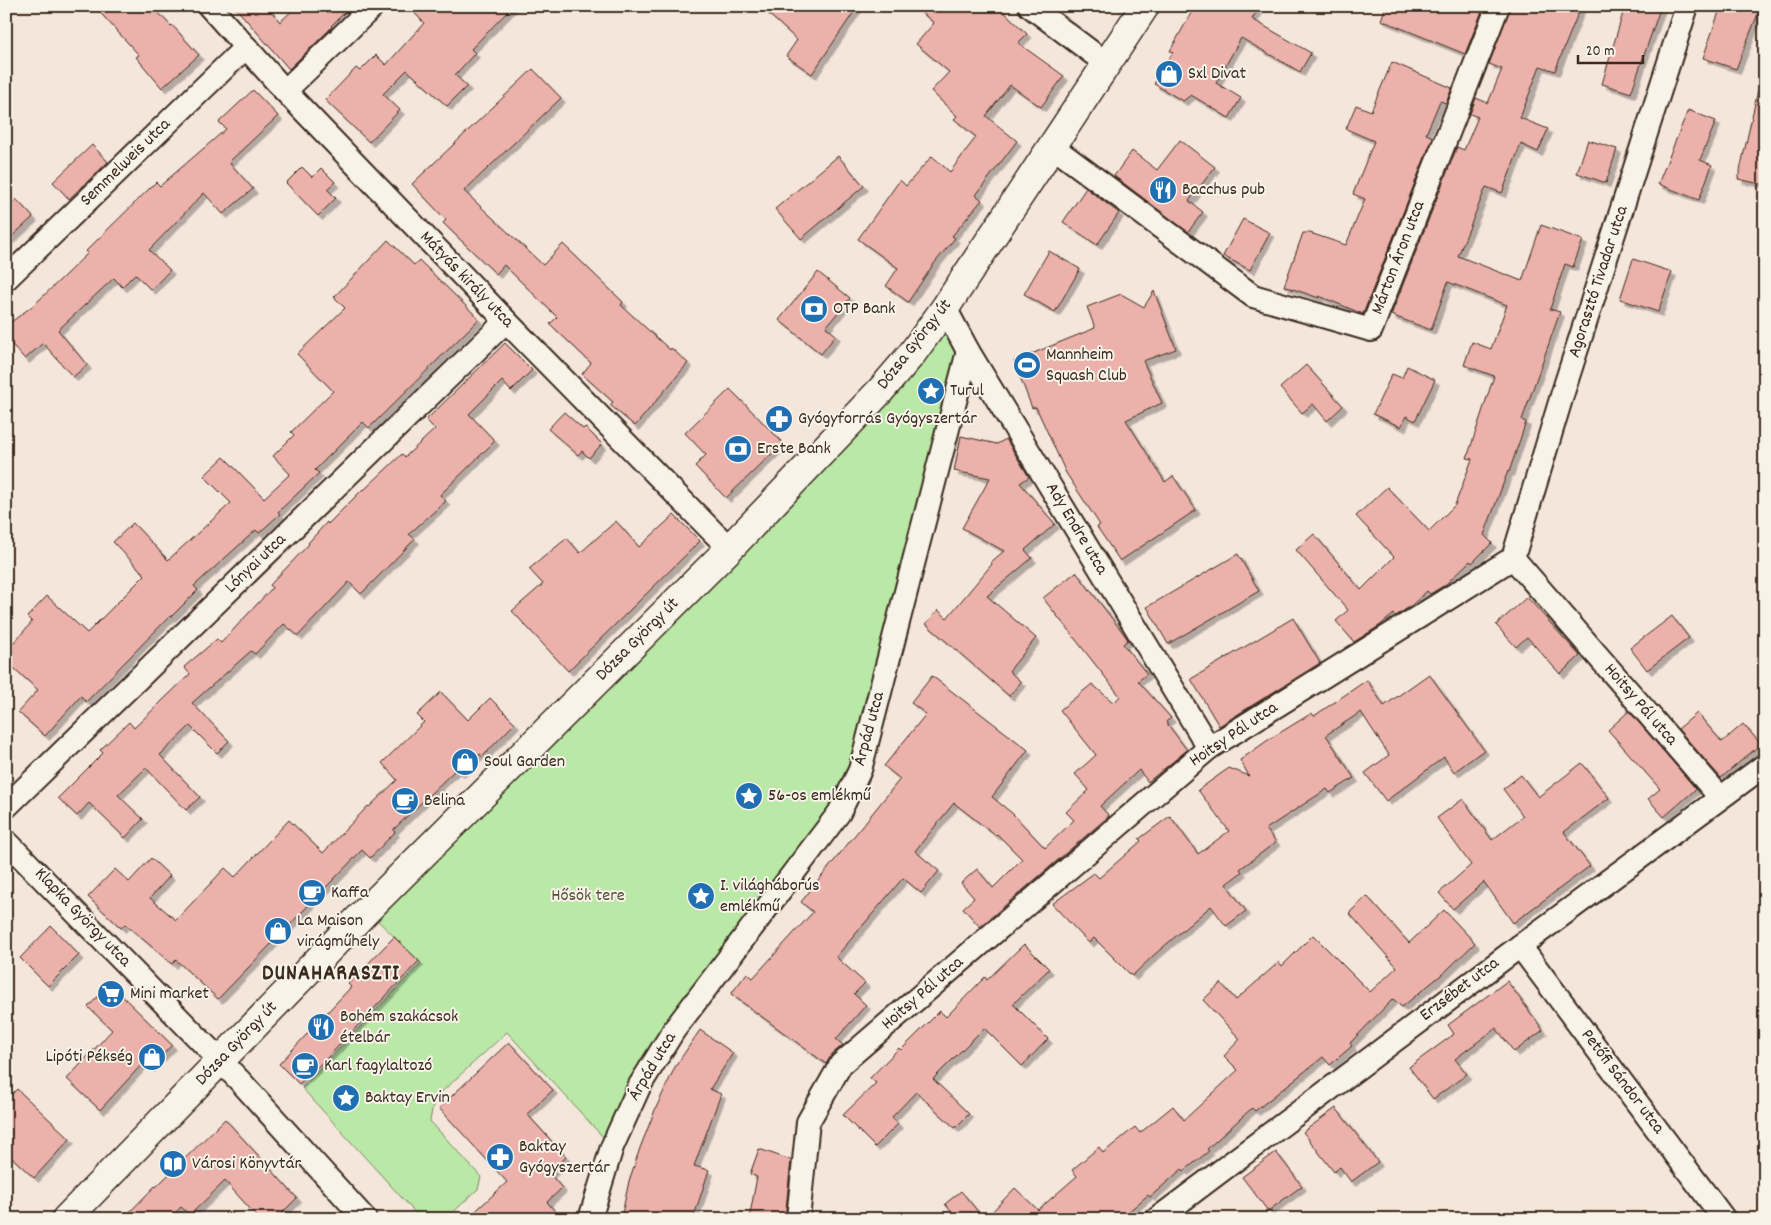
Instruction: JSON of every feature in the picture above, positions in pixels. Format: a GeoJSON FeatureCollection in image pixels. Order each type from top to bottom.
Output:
{"type":"FeatureCollection","features":[{"type":"Feature","properties":{"kind":"main road","name":"Dózsa György út"},"geometry":{"type":"LineString","coordinates":[[66,1219],[367,910],[730,548],[881,390],[911,355],[945,308],[1145,6]]}},
{"type":"Feature","properties":{"kind":"street","name":"Mátyás király utca"},"geometry":{"type":"LineString","coordinates":[[209,6],[285,91],[506,321],[730,548]]}},
{"type":"Feature","properties":{"kind":"street"},"geometry":{"type":"LineString","coordinates":[[285,91],[373,6]]}},
{"type":"Feature","properties":{"kind":"street"},"geometry":{"type":"LineString","coordinates":[[1030,6],[1107,64]]}},
{"type":"Feature","properties":{"kind":"street","name":"Márton Áron utca"},"geometry":{"type":"LineString","coordinates":[[1053,147],[1253,296],[1371,330],[1498,6]]}},
{"type":"Feature","properties":{"kind":"street","name":"Agorasztó Tivadar utca"},"geometry":{"type":"LineString","coordinates":[[1513,558],[1564,389],[1687,6]]}},
{"type":"Feature","properties":{"kind":"street","name":"Semmelweis utca"},"geometry":{"type":"LineString","coordinates":[[6,279],[246,47]]}},
{"type":"Feature","properties":{"kind":"street","name":"Ady Endre utca"},"geometry":{"type":"LineString","coordinates":[[945,308],[968,351],[1209,748]]}},
{"type":"Feature","properties":{"kind":"street","name":"Lónyai utca"},"geometry":{"type":"LineString","coordinates":[[6,807],[506,321]]}},
{"type":"Feature","properties":{"kind":"street","name":"Árpád utca"},"geometry":{"type":"LineString","coordinates":[[590,1219],[612,1147],[640,1085],[674,1030],[840,813],[860,770],[968,351]]}},
{"type":"Feature","properties":{"kind":"street","name":"Hoitsy Pál utca"},"geometry":{"type":"LineString","coordinates":[[798,1219],[808,1122],[841,1064],[1209,748],[1513,558],[1720,797]]}},
{"type":"Feature","properties":{"kind":"street","name":"Erzsébet utca"},"geometry":{"type":"LineString","coordinates":[[1157,1219],[1765,764]]}},
{"type":"Feature","properties":{"kind":"street","name":"Klapka György utca"},"geometry":{"type":"LineString","coordinates":[[6,841],[220,1061],[365,1219]]}},
{"type":"Feature","properties":{"kind":"street","name":"Petőfi Sándor utca"},"geometry":{"type":"LineString","coordinates":[[1520,946],[1724,1219]]}},
{"type":"Feature","properties":{"kind":"green space","name":"Hősök tere"},"geometry":{"type":"Polygon","coordinates":[[[945,308],[962,340],[860,770],[674,1030],[612,1147],[507,1032],[434,1099],[430,1121],[481,1177],[478,1189],[446,1219],[421,1219],[302,1088],[421,963],[367,910],[945,308]]]}},
{"type":"Feature","properties":{"kind":"building"},"geometry":{"type":"Polygon","coordinates":[[[94,6],[152,6],[199,55],[162,88],[136,57],[139,55],[94,6]]]}},
{"type":"Feature","properties":{"kind":"building"},"geometry":{"type":"Polygon","coordinates":[[[234,6],[267,6],[280,22],[297,6],[351,6],[289,69],[234,6]]]}},
{"type":"Feature","properties":{"kind":"building"},"geometry":{"type":"Polygon","coordinates":[[[408,6],[513,6],[471,49],[475,53],[455,75],[467,86],[447,106],[407,70],[383,94],[400,110],[369,142],[325,100],[356,68],[360,71],[376,55],[386,65],[424,23],[408,6]]]}},
{"type":"Feature","properties":{"kind":"building"},"geometry":{"type":"Polygon","coordinates":[[[760,6],[858,6],[812,74],[786,56],[797,40],[760,6]]]}},
{"type":"Feature","properties":{"kind":"building"},"geometry":{"type":"Polygon","coordinates":[[[914,6],[998,6],[1027,34],[1018,43],[1064,76],[1041,107],[1010,85],[986,116],[1017,141],[976,195],[982,200],[952,236],[955,238],[933,265],[908,302],[886,286],[898,268],[858,239],[900,180],[906,186],[932,156],[950,172],[976,137],[954,119],[957,116],[931,91],[949,72],[916,44],[934,23],[914,6]]]}},
{"type":"Feature","properties":{"kind":"building"},"geometry":{"type":"Polygon","coordinates":[[[1195,6],[1260,6],[1252,19],[1311,53],[1300,72],[1241,38],[1216,83],[1241,98],[1229,118],[1191,95],[1183,101],[1154,84],[1173,52],[1170,51],[1195,6]]]}},
{"type":"Feature","properties":{"kind":"building"},"geometry":{"type":"Polygon","coordinates":[[[1386,6],[1484,6],[1465,54],[1381,20],[1386,6]]]}},
{"type":"Feature","properties":{"kind":"building"},"geometry":{"type":"Polygon","coordinates":[[[1511,6],[1581,6],[1555,71],[1540,66],[1520,118],[1548,129],[1538,152],[1521,144],[1502,193],[1486,187],[1458,256],[1522,281],[1541,225],[1583,240],[1573,267],[1565,264],[1550,309],[1560,312],[1522,420],[1526,422],[1509,472],[1484,535],[1492,543],[1472,563],[1470,561],[1445,585],[1430,594],[1427,591],[1412,605],[1396,616],[1394,614],[1354,642],[1336,621],[1348,610],[1296,550],[1314,534],[1361,590],[1394,557],[1356,516],[1387,487],[1429,531],[1455,505],[1472,459],[1467,458],[1494,376],[1464,365],[1472,342],[1491,349],[1507,305],[1448,282],[1431,330],[1391,315],[1457,147],[1464,150],[1478,117],[1470,114],[1476,98],[1488,103],[1502,69],[1489,64],[1511,6]]]}},
{"type":"Feature","properties":{"kind":"building"},"geometry":{"type":"Polygon","coordinates":[[[1625,6],[1661,6],[1631,93],[1602,84],[1625,6]]]}},
{"type":"Feature","properties":{"kind":"building"},"geometry":{"type":"Polygon","coordinates":[[[1721,6],[1761,6],[1736,69],[1703,58],[1721,6]]]}},
{"type":"Feature","properties":{"kind":"building"},"geometry":{"type":"Polygon","coordinates":[[[1392,62],[1452,88],[1446,103],[1440,101],[1426,134],[1433,137],[1363,314],[1319,296],[1319,298],[1284,286],[1303,233],[1310,233],[1346,245],[1365,199],[1353,194],[1374,141],[1346,129],[1356,105],[1371,111],[1392,62]]]}},
{"type":"Feature","properties":{"kind":"building"},"geometry":{"type":"Polygon","coordinates":[[[533,69],[561,98],[464,191],[543,265],[563,244],[623,302],[621,305],[670,350],[671,348],[688,363],[635,426],[610,405],[613,402],[582,374],[591,363],[550,324],[557,317],[504,265],[496,274],[443,223],[446,220],[412,184],[533,69]]]}},
{"type":"Feature","properties":{"kind":"building"},"geometry":{"type":"Polygon","coordinates":[[[253,90],[278,116],[229,162],[253,189],[223,214],[204,193],[149,250],[170,270],[151,290],[135,274],[122,287],[114,278],[58,330],[87,365],[73,377],[43,343],[25,359],[6,338],[6,326],[35,304],[88,253],[86,251],[156,182],[160,186],[226,129],[219,122],[253,90]]]}},
{"type":"Feature","properties":{"kind":"building"},"geometry":{"type":"Polygon","coordinates":[[[1758,90],[1765,91],[1765,185],[1738,179],[1758,90]]]}},
{"type":"Feature","properties":{"kind":"building"},"geometry":{"type":"Polygon","coordinates":[[[1688,110],[1716,121],[1700,160],[1712,165],[1699,200],[1658,184],[1688,110]]]}},
{"type":"Feature","properties":{"kind":"building","name":"Bacchus pub"},"geometry":{"type":"Polygon","coordinates":[[[1180,140],[1215,167],[1189,201],[1203,212],[1188,232],[1114,176],[1132,151],[1157,170],[1180,140]]]}},
{"type":"Feature","properties":{"kind":"building"},"geometry":{"type":"Polygon","coordinates":[[[1588,140],[1617,149],[1606,183],[1577,173],[1588,140]]]}},
{"type":"Feature","properties":{"kind":"building"},"geometry":{"type":"Polygon","coordinates":[[[92,145],[108,162],[69,199],[53,182],[92,145]]]}},
{"type":"Feature","properties":{"kind":"building"},"geometry":{"type":"Polygon","coordinates":[[[838,156],[864,186],[801,239],[775,209],[838,156]]]}},
{"type":"Feature","properties":{"kind":"building"},"geometry":{"type":"Polygon","coordinates":[[[302,167],[312,177],[321,168],[335,182],[327,189],[336,198],[318,216],[286,183],[302,167]]]}},
{"type":"Feature","properties":{"kind":"building"},"geometry":{"type":"Polygon","coordinates":[[[1086,188],[1119,213],[1097,245],[1063,222],[1086,188]]]}},
{"type":"Feature","properties":{"kind":"building"},"geometry":{"type":"Polygon","coordinates":[[[16,199],[33,217],[6,242],[6,209],[16,199]]]}},
{"type":"Feature","properties":{"kind":"building"},"geometry":{"type":"Polygon","coordinates":[[[1243,219],[1270,233],[1250,270],[1223,256],[1243,219]]]}},
{"type":"Feature","properties":{"kind":"building"},"geometry":{"type":"Polygon","coordinates":[[[388,240],[414,265],[419,260],[479,319],[369,428],[363,422],[315,470],[319,473],[278,512],[280,514],[259,533],[256,530],[194,586],[198,590],[86,702],[81,696],[45,736],[18,712],[38,690],[6,661],[6,651],[32,622],[27,617],[47,596],[87,633],[145,575],[113,542],[133,523],[168,560],[231,503],[204,476],[224,457],[264,498],[290,474],[273,456],[294,435],[291,432],[333,391],[297,354],[345,308],[334,297],[388,240]]]}},
{"type":"Feature","properties":{"kind":"building"},"geometry":{"type":"Polygon","coordinates":[[[1049,251],[1080,269],[1055,312],[1024,294],[1049,251]]]}},
{"type":"Feature","properties":{"kind":"building"},"geometry":{"type":"Polygon","coordinates":[[[1633,259],[1672,272],[1658,312],[1620,299],[1633,259]]]}},
{"type":"Feature","properties":{"kind":"building","name":"OTP Bank"},"geometry":{"type":"Polygon","coordinates":[[[818,272],[850,298],[826,327],[836,335],[821,354],[779,320],[818,272]]]}},
{"type":"Feature","properties":{"kind":"building"},"geometry":{"type":"Polygon","coordinates":[[[1154,291],[1176,349],[1143,361],[1162,403],[1126,420],[1165,482],[1173,476],[1196,510],[1120,561],[1097,527],[1100,525],[1066,473],[1036,407],[1032,408],[1014,361],[1095,328],[1087,307],[1121,294],[1144,307],[1154,291]]]}},
{"type":"Feature","properties":{"kind":"building"},"geometry":{"type":"Polygon","coordinates":[[[505,343],[532,370],[511,391],[502,381],[469,414],[495,441],[440,495],[446,501],[409,534],[415,539],[361,594],[349,582],[298,636],[284,624],[255,654],[251,651],[192,703],[229,741],[217,753],[190,726],[160,755],[200,797],[186,810],[146,768],[118,795],[143,819],[125,838],[89,803],[77,816],[58,798],[103,753],[100,750],[129,722],[134,728],[190,674],[184,667],[217,639],[221,643],[272,588],[270,585],[327,522],[328,524],[402,454],[405,457],[435,429],[426,420],[505,343]]]}},
{"type":"Feature","properties":{"kind":"building"},"geometry":{"type":"Polygon","coordinates":[[[1306,365],[1343,406],[1327,421],[1313,404],[1302,413],[1280,388],[1306,365]]]}},
{"type":"Feature","properties":{"kind":"building"},"geometry":{"type":"Polygon","coordinates":[[[1407,366],[1435,380],[1415,421],[1406,416],[1401,427],[1373,414],[1392,374],[1402,378],[1407,366]]]}},
{"type":"Feature","properties":{"kind":"building","name":"Erste Bank"},"geometry":{"type":"Polygon","coordinates":[[[730,389],[783,443],[726,498],[695,466],[706,455],[685,433],[730,389]]]}},
{"type":"Feature","properties":{"kind":"building"},"geometry":{"type":"Polygon","coordinates":[[[564,412],[583,429],[585,427],[602,444],[589,458],[582,451],[578,455],[548,429],[564,412]]]}},
{"type":"Feature","properties":{"kind":"building"},"geometry":{"type":"Polygon","coordinates":[[[961,436],[997,444],[1006,439],[1029,477],[1020,483],[1055,524],[1025,550],[1032,558],[987,596],[1036,638],[1009,671],[1021,682],[1009,696],[926,624],[938,610],[947,618],[992,564],[991,562],[1004,551],[962,528],[990,478],[954,471],[961,436]]]}},
{"type":"Feature","properties":{"kind":"building"},"geometry":{"type":"Polygon","coordinates":[[[674,515],[700,541],[568,671],[512,611],[543,584],[529,569],[567,538],[580,553],[616,521],[639,547],[674,515]]]}},
{"type":"Feature","properties":{"kind":"building"},"geometry":{"type":"Polygon","coordinates":[[[1238,554],[1259,591],[1168,644],[1147,607],[1238,554]]]}},
{"type":"Feature","properties":{"kind":"building"},"geometry":{"type":"Polygon","coordinates":[[[1076,572],[1128,640],[1123,644],[1147,674],[1138,681],[1171,718],[1166,722],[1187,750],[1148,782],[1139,770],[1100,806],[1109,816],[980,927],[963,908],[974,898],[961,883],[977,869],[993,888],[1022,859],[997,834],[996,836],[954,803],[915,851],[939,871],[921,893],[903,878],[836,957],[865,983],[854,994],[866,1005],[836,1039],[843,1045],[832,1054],[826,1064],[731,994],[747,973],[753,978],[813,912],[801,902],[900,779],[884,766],[926,714],[911,703],[932,676],[1028,750],[992,797],[1013,814],[1045,848],[1074,820],[1066,812],[1089,790],[1075,774],[1096,755],[1060,710],[1092,684],[1114,703],[1120,696],[1043,598],[1076,572]]]}},
{"type":"Feature","properties":{"kind":"building"},"geometry":{"type":"Polygon","coordinates":[[[1527,597],[1580,656],[1560,674],[1527,637],[1516,647],[1496,625],[1527,597]]]}},
{"type":"Feature","properties":{"kind":"building"},"geometry":{"type":"Polygon","coordinates":[[[1672,616],[1689,638],[1647,670],[1630,648],[1672,616]]]}},
{"type":"Feature","properties":{"kind":"building"},"geometry":{"type":"Polygon","coordinates":[[[1293,618],[1320,663],[1219,726],[1191,679],[1293,618]]]}},
{"type":"Feature","properties":{"kind":"building"},"geometry":{"type":"Polygon","coordinates":[[[1429,674],[1484,750],[1454,772],[1444,757],[1386,801],[1365,773],[1389,755],[1361,712],[1326,735],[1354,778],[1330,793],[1327,789],[1266,829],[1276,842],[1240,869],[1242,872],[1226,884],[1246,911],[1226,926],[1211,906],[1132,976],[1094,938],[1089,943],[1052,904],[1094,873],[1099,878],[1141,841],[1139,839],[1170,816],[1198,854],[1229,831],[1198,790],[1229,768],[1249,776],[1240,760],[1312,713],[1314,716],[1367,680],[1384,706],[1429,674]]]}},
{"type":"Feature","properties":{"kind":"building"},"geometry":{"type":"Polygon","coordinates":[[[441,692],[468,720],[490,698],[515,723],[482,757],[480,754],[460,773],[456,769],[393,830],[395,832],[370,858],[362,850],[218,999],[176,960],[172,964],[125,924],[121,928],[88,897],[115,869],[129,882],[151,858],[170,876],[150,898],[176,920],[225,868],[235,877],[289,820],[323,853],[368,806],[397,780],[382,763],[424,722],[417,715],[441,692]]]}},
{"type":"Feature","properties":{"kind":"building"},"geometry":{"type":"Polygon","coordinates":[[[1629,711],[1696,789],[1664,817],[1648,799],[1660,789],[1608,730],[1629,711]]]}},
{"type":"Feature","properties":{"kind":"building"},"geometry":{"type":"Polygon","coordinates":[[[1697,713],[1722,742],[1743,724],[1761,744],[1721,778],[1678,729],[1697,713]]]}},
{"type":"Feature","properties":{"kind":"building"},"geometry":{"type":"Polygon","coordinates":[[[1582,763],[1609,798],[1564,832],[1590,866],[1513,923],[1484,882],[1453,909],[1439,893],[1471,865],[1437,818],[1463,799],[1492,840],[1523,816],[1503,789],[1521,775],[1538,797],[1582,763]]]}},
{"type":"Feature","properties":{"kind":"building"},"geometry":{"type":"Polygon","coordinates":[[[1367,896],[1409,943],[1444,910],[1475,943],[1446,971],[1402,1007],[1393,999],[1350,1043],[1352,1046],[1330,1065],[1323,1057],[1255,1111],[1252,1108],[1207,1149],[1209,1151],[1184,1171],[1182,1169],[1150,1197],[1148,1195],[1120,1219],[985,1219],[1015,1188],[1038,1210],[1077,1176],[1072,1170],[1099,1147],[1103,1153],[1135,1127],[1140,1133],[1173,1106],[1184,1120],[1238,1070],[1224,1056],[1240,1039],[1203,1000],[1221,983],[1236,1000],[1279,962],[1282,966],[1313,935],[1370,992],[1397,967],[1349,913],[1367,896]]]}},
{"type":"Feature","properties":{"kind":"building"},"geometry":{"type":"Polygon","coordinates":[[[51,926],[79,955],[48,986],[20,958],[51,926]]]}},
{"type":"Feature","properties":{"kind":"building"},"geometry":{"type":"Polygon","coordinates":[[[394,937],[419,961],[328,1057],[299,1084],[279,1064],[351,987],[348,984],[394,937]]]}},
{"type":"Feature","properties":{"kind":"building"},"geometry":{"type":"Polygon","coordinates":[[[1024,944],[1049,969],[1013,1004],[1048,1039],[1022,1066],[984,1028],[933,1079],[969,1114],[955,1128],[916,1092],[892,1117],[898,1124],[875,1147],[843,1115],[876,1083],[870,1078],[899,1048],[901,1050],[940,1011],[946,1017],[985,977],[987,980],[1024,944]]]}},
{"type":"Feature","properties":{"kind":"building"},"geometry":{"type":"Polygon","coordinates":[[[1507,981],[1543,1030],[1514,1052],[1496,1028],[1455,1059],[1467,1074],[1433,1099],[1409,1067],[1454,1034],[1448,1025],[1507,981]]]}},
{"type":"Feature","properties":{"kind":"building"},"geometry":{"type":"Polygon","coordinates":[[[110,984],[172,1045],[150,1068],[144,1062],[100,1110],[67,1079],[112,1030],[88,1007],[110,984]]]}},
{"type":"Feature","properties":{"kind":"building"},"geometry":{"type":"Polygon","coordinates":[[[700,1030],[733,1053],[710,1089],[721,1094],[694,1166],[709,1170],[693,1219],[621,1219],[629,1181],[655,1110],[675,1067],[700,1030]]]}},
{"type":"Feature","properties":{"kind":"building"},"geometry":{"type":"Polygon","coordinates":[[[509,1042],[553,1090],[527,1114],[566,1157],[550,1174],[562,1188],[547,1202],[562,1219],[467,1219],[507,1182],[439,1108],[509,1042]]]}},
{"type":"Feature","properties":{"kind":"building"},"geometry":{"type":"Polygon","coordinates":[[[17,1089],[70,1139],[34,1178],[6,1152],[6,1100],[17,1089]]]}},
{"type":"Feature","properties":{"kind":"building"},"geometry":{"type":"Polygon","coordinates":[[[1336,1108],[1378,1162],[1351,1182],[1340,1167],[1334,1172],[1303,1132],[1336,1108]]]}},
{"type":"Feature","properties":{"kind":"building"},"geometry":{"type":"Polygon","coordinates":[[[225,1119],[297,1198],[276,1219],[259,1219],[225,1181],[190,1215],[181,1207],[169,1219],[123,1219],[155,1186],[225,1119]]]}},
{"type":"Feature","properties":{"kind":"building"},"geometry":{"type":"Polygon","coordinates":[[[759,1149],[791,1160],[785,1219],[749,1219],[757,1177],[750,1174],[759,1149]]]}},
{"type":"Feature","properties":{"kind":"building"},"geometry":{"type":"Polygon","coordinates":[[[1276,1152],[1302,1186],[1268,1211],[1242,1177],[1276,1152]]]}},
{"type":"Feature","properties":{"kind":"building"},"geometry":{"type":"Polygon","coordinates":[[[961,1191],[984,1219],[957,1219],[945,1204],[961,1191]]]}},
{"type":"Feature","properties":{"kind":"place","name":"Sxl Divat"},"geometry":{"type":"Point","coordinates":[1169,74]}},
{"type":"Feature","properties":{"kind":"place","name":"Bacchus pub"},"geometry":{"type":"Point","coordinates":[1163,190]}},
{"type":"Feature","properties":{"kind":"place","name":"OTP Bank"},"geometry":{"type":"Point","coordinates":[814,309]}},
{"type":"Feature","properties":{"kind":"place","name":"Mannheim Squash Club"},"geometry":{"type":"Point","coordinates":[1027,365]}},
{"type":"Feature","properties":{"kind":"place","name":"Turul"},"geometry":{"type":"Point","coordinates":[931,391]}},
{"type":"Feature","properties":{"kind":"place","name":"Gyógyforrás Gyógyszertár"},"geometry":{"type":"Point","coordinates":[779,419]}},
{"type":"Feature","properties":{"kind":"place","name":"Erste Bank"},"geometry":{"type":"Point","coordinates":[738,449]}},
{"type":"Feature","properties":{"kind":"place","name":"Soul Garden"},"geometry":{"type":"Point","coordinates":[465,762]}},
{"type":"Feature","properties":{"kind":"place","name":"56-os emlékmű"},"geometry":{"type":"Point","coordinates":[749,796]}},
{"type":"Feature","properties":{"kind":"place","name":"Belina"},"geometry":{"type":"Point","coordinates":[405,801]}},
{"type":"Feature","properties":{"kind":"place","name":"Kaffa"},"geometry":{"type":"Point","coordinates":[312,893]}},
{"type":"Feature","properties":{"kind":"place","name":"I. világháborús emlékmű"},"geometry":{"type":"Point","coordinates":[701,896]}},
{"type":"Feature","properties":{"kind":"place","name":"La Maison virágműhely"},"geometry":{"type":"Point","coordinates":[278,931]}},
{"type":"Feature","properties":{"kind":"place","name":"Mini market"},"geometry":{"type":"Point","coordinates":[111,994]}},
{"type":"Feature","properties":{"kind":"place","name":"Bohém szakácsok ételbár"},"geometry":{"type":"Point","coordinates":[321,1027]}},
{"type":"Feature","properties":{"kind":"place","name":"Lipóti Pékség"},"geometry":{"type":"Point","coordinates":[152,1057]}},
{"type":"Feature","properties":{"kind":"place","name":"Karl fagylaltozó"},"geometry":{"type":"Point","coordinates":[305,1066]}},
{"type":"Feature","properties":{"kind":"place","name":"Baktay Ervin"},"geometry":{"type":"Point","coordinates":[346,1098]}},
{"type":"Feature","properties":{"kind":"place","name":"Baktay Gyógyszertár"},"geometry":{"type":"Point","coordinates":[500,1157]}},
{"type":"Feature","properties":{"kind":"place","name":"Városi Könyvtár"},"geometry":{"type":"Point","coordinates":[173,1164]}},
{"type":"Feature","properties":{"kind":"district","name":"DUNAHARASZTI"},"geometry":{"type":"Point","coordinates":[331,974]}}]}
